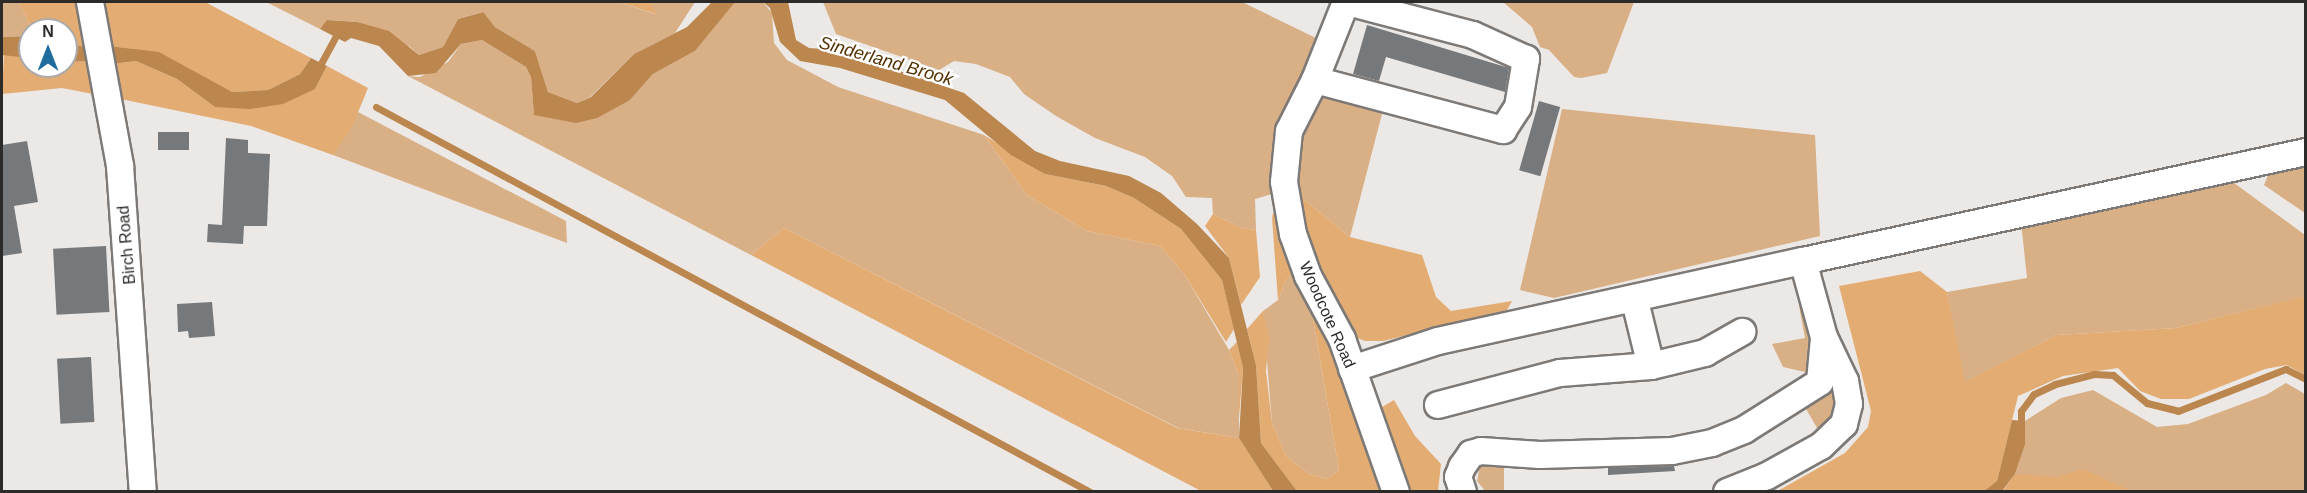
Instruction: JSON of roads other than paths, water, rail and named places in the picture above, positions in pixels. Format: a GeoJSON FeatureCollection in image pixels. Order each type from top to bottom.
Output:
{"type":"FeatureCollection","features":[{"type":"Feature","properties":{"kind":"street","name":"Woodcote Road"},"geometry":{"type":"LineString","coordinates":[[1347,2],[1315,80],[1289,131],[1284,182],[1293,234],[1308,276],[1342,339],[1396,492]]}},
{"type":"Feature","properties":{"kind":"street"},"geometry":{"type":"LineString","coordinates":[[1315,80],[1503,130],[1518,107],[1526,59],[1473,35],[1347,2]]}},
{"type":"Feature","properties":{"kind":"street","name":"Birch Road"},"geometry":{"type":"LineString","coordinates":[[91,12],[120,166],[143,492]]}},
{"type":"Feature","properties":{"kind":"street"},"geometry":{"type":"LineString","coordinates":[[1352,369],[1438,341],[1635,301],[1803,261],[2306,152]]}},
{"type":"Feature","properties":{"kind":"street"},"geometry":{"type":"LineString","coordinates":[[1727,492],[1767,476],[1821,446],[1844,424],[1849,404],[1845,381],[1824,337],[1803,261]]}},
{"type":"Feature","properties":{"kind":"street"},"geometry":{"type":"LineString","coordinates":[[1635,301],[1651,366]]}},
{"type":"Feature","properties":{"kind":"street"},"geometry":{"type":"LineString","coordinates":[[1438,405],[1560,373],[1651,366],[1705,353],[1742,332]]}},
{"type":"Feature","properties":{"kind":"street"},"geometry":{"type":"LineString","coordinates":[[1463,492],[1458,477],[1462,467],[1472,454],[1481,451],[1540,455],[1672,452],[1712,443],[1744,430],[1820,382],[1824,337]]}},
{"type":"Feature","properties":{"kind":"waterway","name":"Sinderland Brook"},"geometry":{"type":"LineString","coordinates":[[318,69],[338,32]]}},
{"type":"Feature","properties":{"kind":"waterway"},"geometry":{"type":"LineString","coordinates":[[376,107],[1090,492]]}},
{"type":"Feature","properties":{"kind":"waterway","name":"Sinderland Brook"},"geometry":{"type":"LineString","coordinates":[[2021,429],[2021,411],[2034,394],[2055,384],[2094,374],[2113,375],[2147,403],[2178,411],[2286,369],[2306,379]]}}]}
